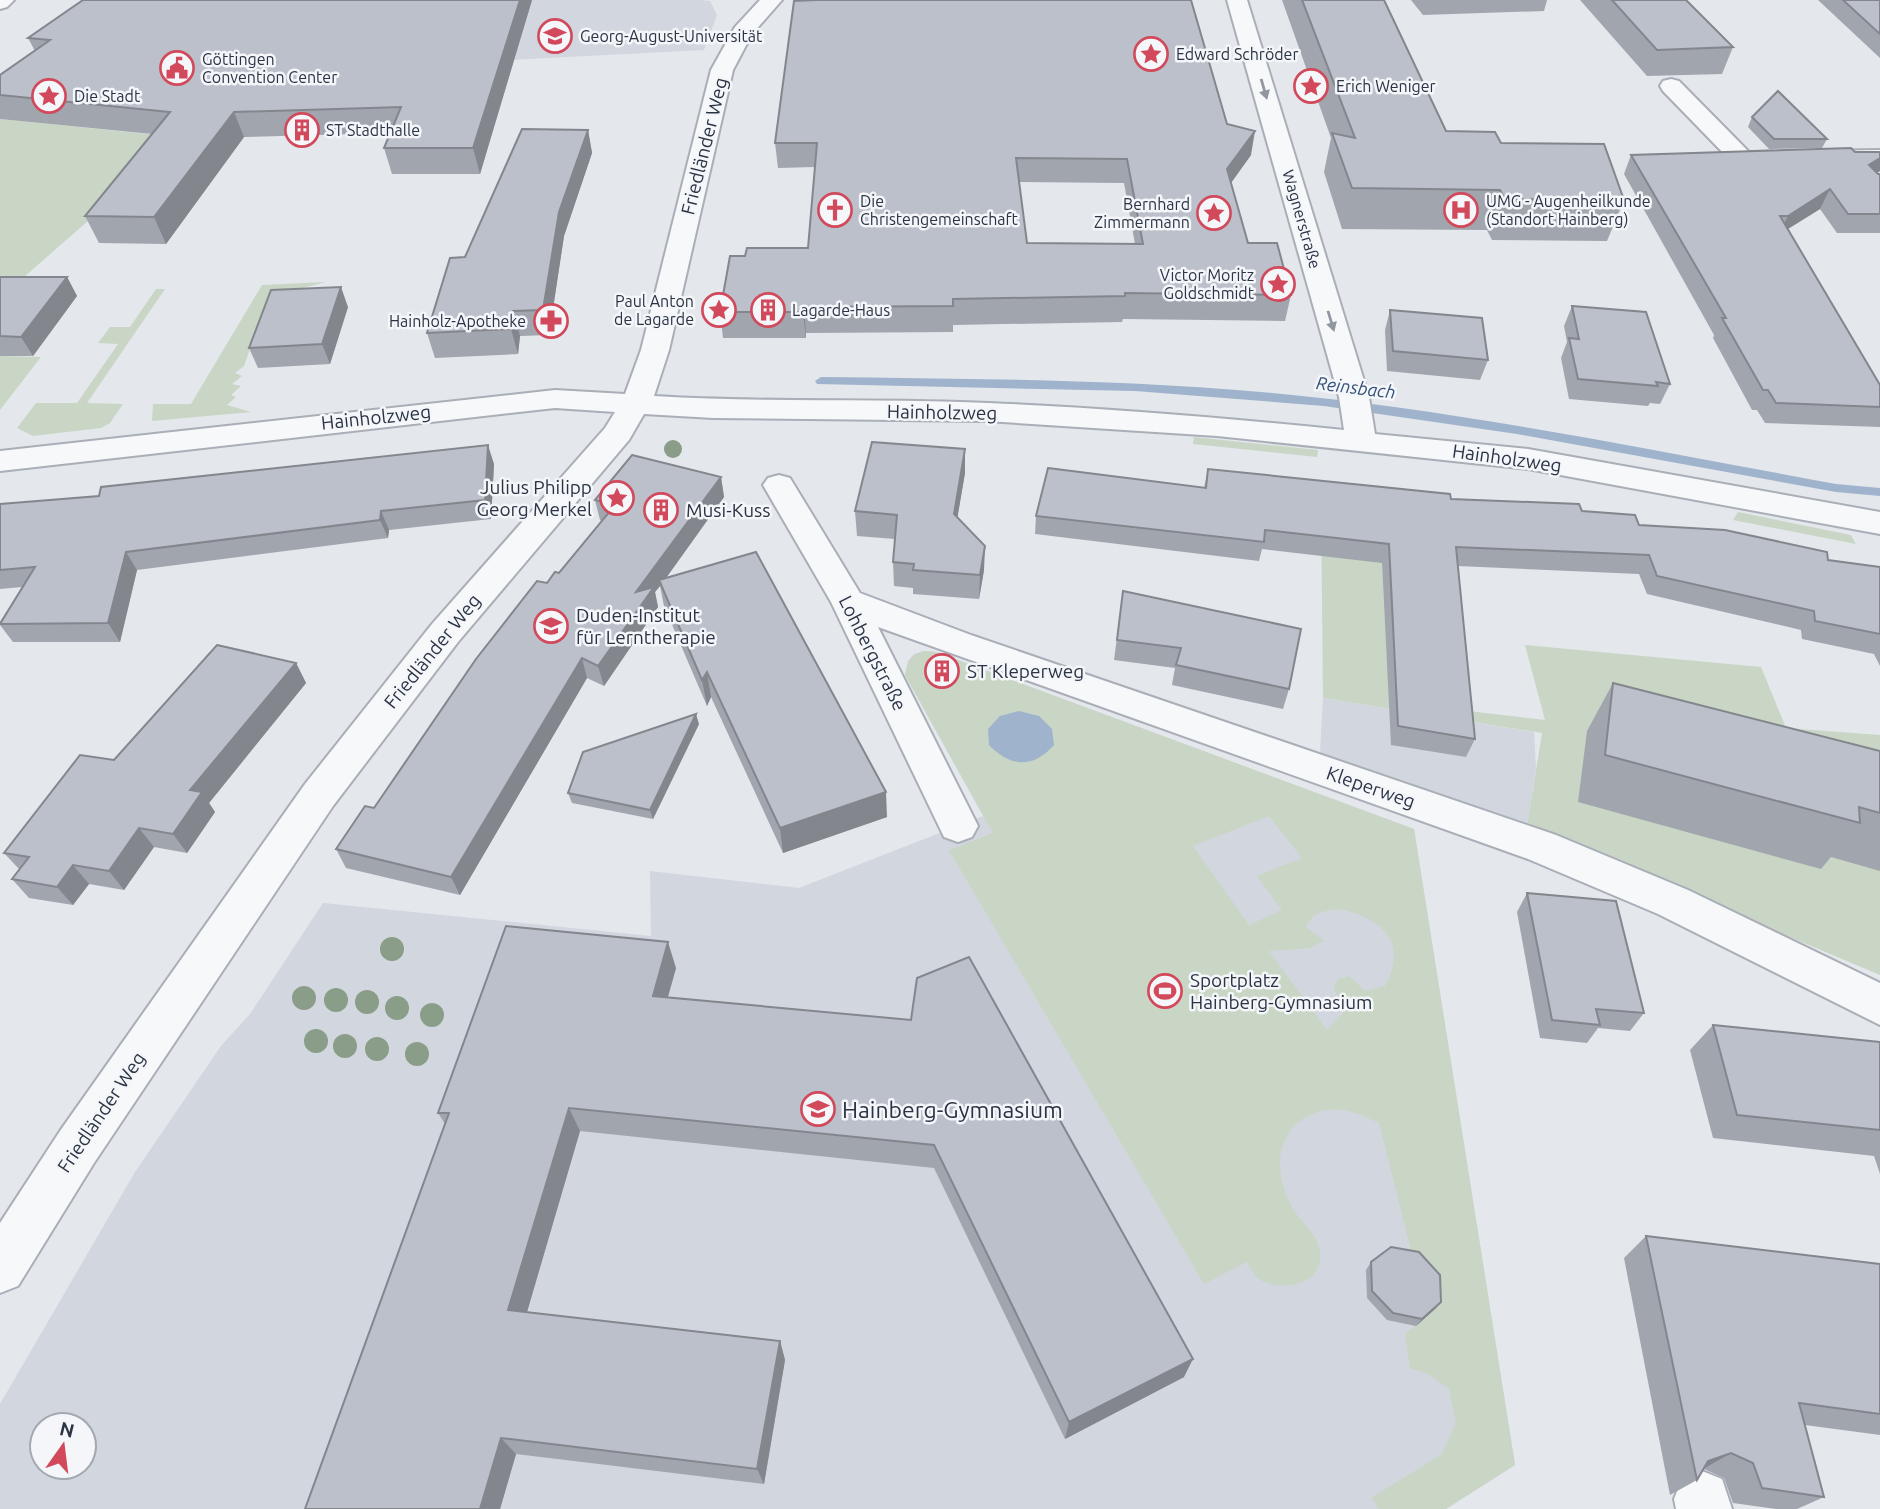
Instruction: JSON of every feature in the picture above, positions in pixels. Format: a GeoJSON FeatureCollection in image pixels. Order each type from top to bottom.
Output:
{"type":"FeatureCollection","features":[{"type":"Feature","properties":{"kind":"street","name":"Friedländer Weg"},"geometry":{"type":"LineString","coordinates":[[0,1268],[17,1212],[76,1147],[319,795],[445,633],[606,448],[635,404],[655,350],[722,69],[740,34],[772,0]]}},
{"type":"Feature","properties":{"kind":"street","name":"Wagnerstraße"},"geometry":{"type":"LineString","coordinates":[[1237,0],[1357,417]]}},
{"type":"Feature","properties":{"kind":"street"},"geometry":{"type":"LineString","coordinates":[[1671,86],[1743,159],[1880,158]]}},
{"type":"Feature","properties":{"kind":"street","name":"Hainholzweg"},"geometry":{"type":"LineString","coordinates":[[0,460],[540,400],[713,409],[1000,413],[1163,423],[1357,417],[1528,458],[1880,523]]}},
{"type":"Feature","properties":{"kind":"street","name":"Lohbergstraße"},"geometry":{"type":"LineString","coordinates":[[779,485],[848,602],[958,826]]}},
{"type":"Feature","properties":{"kind":"street","name":"Kleperweg"},"geometry":{"type":"LineString","coordinates":[[848,602],[1542,847],[1673,902],[1880,1005]]}},
{"type":"Feature","properties":{"kind":"shaded area","name":"Georg-August-Universität"},"geometry":{"type":"Polygon","coordinates":[[[450,0],[701,0],[710,1],[717,15],[704,50],[371,67],[450,0]]]}},
{"type":"Feature","properties":{"kind":"shaded area","name":"Hainberg-Gymnasium"},"geometry":{"type":"Polygon","coordinates":[[[936,652],[1414,829],[1515,1465],[1446,1509],[0,1509],[0,1404],[135,1172],[221,1046],[250,1014],[323,903],[651,936],[650,871],[799,888],[983,816],[905,675],[908,661],[914,654],[936,652]]]}},
{"type":"Feature","properties":{"kind":"shaded area"},"geometry":{"type":"Polygon","coordinates":[[[1323,698],[1534,732],[1536,768],[1527,826],[1320,753],[1323,698]]]}},
{"type":"Feature","properties":{"kind":"green space"},"geometry":{"type":"Polygon","coordinates":[[[0,119],[217,141],[113,199],[0,298],[0,119]]]}},
{"type":"Feature","properties":{"kind":"green space"},"geometry":{"type":"Polygon","coordinates":[[[326,282],[268,297],[244,366],[235,373],[242,376],[232,384],[241,386],[231,395],[236,397],[227,405],[251,412],[152,421],[153,404],[191,404],[262,285],[326,282]]]}},
{"type":"Feature","properties":{"kind":"green space"},"geometry":{"type":"Polygon","coordinates":[[[156,289],[165,289],[87,403],[123,404],[110,423],[101,428],[33,436],[17,428],[36,403],[77,403],[118,344],[98,343],[110,327],[130,327],[156,289]]]}},
{"type":"Feature","properties":{"kind":"green space"},"geometry":{"type":"Polygon","coordinates":[[[0,356],[41,357],[0,410],[0,356]]]}},
{"type":"Feature","properties":{"kind":"green space"},"geometry":{"type":"Polygon","coordinates":[[[1194,437],[1318,450],[1317,457],[1193,444],[1194,437]]]}},
{"type":"Feature","properties":{"kind":"green space"},"geometry":{"type":"Polygon","coordinates":[[[1321,499],[1379,506],[1387,658],[1451,709],[1545,720],[1525,645],[1761,667],[1786,728],[1880,735],[1880,975],[1527,826],[1542,733],[1323,698],[1321,499]]]}},
{"type":"Feature","properties":{"kind":"green space"},"geometry":{"type":"Polygon","coordinates":[[[1738,512],[1851,535],[1856,544],[1733,520],[1738,512]]]}},
{"type":"Feature","properties":{"kind":"green space"},"geometry":{"type":"Polygon","coordinates":[[[924,651],[936,652],[1414,829],[1515,1465],[1446,1509],[1379,1509],[1371,1498],[1442,1454],[1456,1423],[1449,1389],[1428,1374],[1410,1368],[1405,1334],[1435,1309],[1413,1259],[1379,1123],[1351,1112],[1323,1110],[1304,1118],[1286,1137],[1280,1160],[1283,1185],[1293,1209],[1318,1244],[1320,1259],[1313,1275],[1307,1280],[1290,1285],[1272,1284],[1259,1279],[1247,1262],[1204,1284],[949,850],[993,833],[905,675],[910,659],[924,651]],[[1269,816],[1193,846],[1249,925],[1282,910],[1257,876],[1302,858],[1269,816]],[[1339,909],[1315,915],[1306,927],[1324,941],[1310,948],[1269,951],[1327,1030],[1343,1013],[1334,987],[1338,979],[1349,976],[1365,991],[1385,986],[1394,957],[1387,934],[1379,926],[1354,913],[1339,909]]]}},
{"type":"Feature","properties":{"kind":"water"},"geometry":{"type":"Polygon","coordinates":[[[1019,711],[1039,716],[1052,729],[1054,745],[1046,753],[1030,761],[1005,758],[989,745],[988,729],[1000,716],[1019,711]]]}},
{"type":"Feature","properties":{"kind":"building"},"geometry":{"type":"Polygon","coordinates":[[[83,0],[520,0],[473,148],[384,148],[401,107],[234,112],[154,217],[85,216],[170,112],[0,95],[0,75],[50,40],[28,38],[83,0]]]}},
{"type":"Feature","properties":{"kind":"building"},"geometry":{"type":"Polygon","coordinates":[[[1191,0],[1227,124],[1255,131],[1227,169],[1248,243],[1277,243],[1291,295],[1125,293],[1125,296],[953,299],[953,306],[804,307],[803,312],[720,312],[730,256],[745,256],[747,248],[808,248],[817,143],[775,143],[794,1],[1191,0]],[[1016,158],[1027,243],[1143,244],[1127,159],[1016,158]]]}},
{"type":"Feature","properties":{"kind":"building"},"geometry":{"type":"Polygon","coordinates":[[[1302,0],[1384,0],[1446,131],[1495,132],[1501,143],[1604,144],[1624,200],[1505,199],[1500,190],[1352,188],[1332,133],[1355,138],[1302,0]]]}},
{"type":"Feature","properties":{"kind":"building"},"geometry":{"type":"Polygon","coordinates":[[[1612,0],[1686,0],[1733,47],[1657,50],[1612,0]]]}},
{"type":"Feature","properties":{"kind":"building"},"geometry":{"type":"Polygon","coordinates":[[[1843,0],[1880,0],[1880,34],[1843,0]]]}},
{"type":"Feature","properties":{"kind":"building"},"geometry":{"type":"Polygon","coordinates":[[[1778,91],[1827,139],[1774,139],[1752,117],[1778,91]]]}},
{"type":"Feature","properties":{"kind":"building"},"geometry":{"type":"Polygon","coordinates":[[[522,129],[588,130],[559,212],[543,310],[513,311],[511,329],[427,333],[450,258],[465,257],[522,129]]]}},
{"type":"Feature","properties":{"kind":"building"},"geometry":{"type":"Polygon","coordinates":[[[1851,148],[1855,152],[1880,152],[1880,158],[1869,165],[1880,174],[1880,214],[1848,214],[1830,189],[1788,216],[1780,216],[1880,385],[1880,407],[1776,403],[1768,390],[1763,390],[1722,318],[1726,318],[1631,155],[1851,148]]]}},
{"type":"Feature","properties":{"kind":"building"},"geometry":{"type":"Polygon","coordinates":[[[0,277],[67,277],[21,337],[0,336],[0,277]]]}},
{"type":"Feature","properties":{"kind":"building"},"geometry":{"type":"Polygon","coordinates":[[[341,287],[322,344],[249,348],[271,290],[341,287]]]}},
{"type":"Feature","properties":{"kind":"building"},"geometry":{"type":"Polygon","coordinates":[[[1572,306],[1646,312],[1670,384],[1656,382],[1658,386],[1578,379],[1569,338],[1579,339],[1572,306]]]}},
{"type":"Feature","properties":{"kind":"building"},"geometry":{"type":"Polygon","coordinates":[[[1390,310],[1482,318],[1488,360],[1393,351],[1390,310]]]}},
{"type":"Feature","properties":{"kind":"building"},"geometry":{"type":"Polygon","coordinates":[[[872,442],[965,449],[954,514],[985,546],[980,575],[913,570],[914,564],[893,562],[897,515],[855,511],[872,442]]]}},
{"type":"Feature","properties":{"kind":"building"},"geometry":{"type":"Polygon","coordinates":[[[488,445],[485,500],[381,511],[380,520],[126,552],[108,623],[0,624],[35,567],[0,570],[0,504],[99,496],[101,487],[488,445]]]}},
{"type":"Feature","properties":{"kind":"building"},"geometry":{"type":"Polygon","coordinates":[[[632,455],[721,477],[636,592],[654,587],[598,666],[582,658],[451,877],[336,849],[365,806],[374,808],[476,659],[537,581],[547,583],[555,572],[559,573],[615,505],[595,500],[632,455]]]}},
{"type":"Feature","properties":{"kind":"building"},"geometry":{"type":"Polygon","coordinates":[[[1048,468],[1206,488],[1208,469],[1450,494],[1451,499],[1579,504],[1582,511],[1635,515],[1639,525],[1725,530],[1827,552],[1828,560],[1880,567],[1880,634],[1815,621],[1814,611],[1657,576],[1649,555],[1456,547],[1475,739],[1398,726],[1389,544],[1265,530],[1264,542],[1036,516],[1048,468]]]}},
{"type":"Feature","properties":{"kind":"building"},"geometry":{"type":"Polygon","coordinates":[[[756,552],[886,792],[780,828],[707,672],[702,680],[659,580],[756,552]]]}},
{"type":"Feature","properties":{"kind":"building"},"geometry":{"type":"Polygon","coordinates":[[[1123,591],[1301,629],[1289,689],[1176,665],[1181,648],[1117,640],[1123,591]]]}},
{"type":"Feature","properties":{"kind":"building"},"geometry":{"type":"Polygon","coordinates":[[[217,645],[296,663],[190,790],[202,792],[173,834],[139,828],[109,871],[73,865],[57,887],[12,879],[29,857],[4,853],[80,755],[114,760],[217,645]]]}},
{"type":"Feature","properties":{"kind":"building"},"geometry":{"type":"Polygon","coordinates":[[[1613,683],[1880,751],[1880,813],[1859,807],[1860,823],[1605,755],[1613,683]]]}},
{"type":"Feature","properties":{"kind":"building"},"geometry":{"type":"Polygon","coordinates":[[[696,714],[650,810],[568,793],[583,752],[696,714]]]}},
{"type":"Feature","properties":{"kind":"building"},"geometry":{"type":"Polygon","coordinates":[[[1527,893],[1616,901],[1644,1013],[1596,1009],[1600,1025],[1552,1020],[1527,893]]]}},
{"type":"Feature","properties":{"kind":"building"},"geometry":{"type":"Polygon","coordinates":[[[506,926],[668,942],[653,996],[911,1020],[917,978],[969,957],[1193,1359],[1069,1422],[934,1145],[569,1108],[508,1310],[780,1341],[757,1469],[501,1438],[480,1509],[305,1509],[449,1113],[438,1113],[506,926]]]}},
{"type":"Feature","properties":{"kind":"building"},"geometry":{"type":"Polygon","coordinates":[[[1713,1025],[1880,1042],[1880,1130],[1737,1115],[1713,1025]]]}},
{"type":"Feature","properties":{"kind":"building"},"geometry":{"type":"Polygon","coordinates":[[[1646,1236],[1880,1264],[1880,1414],[1799,1403],[1824,1497],[1762,1488],[1753,1463],[1731,1453],[1708,1461],[1697,1480],[1646,1236]]]}},
{"type":"Feature","properties":{"kind":"building"},"geometry":{"type":"Polygon","coordinates":[[[1391,1247],[1419,1252],[1440,1275],[1441,1302],[1422,1319],[1393,1313],[1372,1291],[1371,1262],[1391,1247]]]}},
{"type":"Feature","properties":{"kind":"waterway","name":"Reinsbach"},"geometry":{"type":"LineString","coordinates":[[821,381],[1010,383],[1261,395],[1388,410],[1517,430],[1836,488],[1880,492]]}},
{"type":"Feature","properties":{"kind":"place","name":"Georg-August-Universität"},"geometry":{"type":"Point","coordinates":[555,36]}},
{"type":"Feature","properties":{"kind":"place","name":"Edward Schröder"},"geometry":{"type":"Point","coordinates":[1151,54]}},
{"type":"Feature","properties":{"kind":"place","name":"Göttingen Convention Center"},"geometry":{"type":"Point","coordinates":[177,68]}},
{"type":"Feature","properties":{"kind":"place","name":"Erich Weniger"},"geometry":{"type":"Point","coordinates":[1311,86]}},
{"type":"Feature","properties":{"kind":"place","name":"Die Stadt"},"geometry":{"type":"Point","coordinates":[49,96]}},
{"type":"Feature","properties":{"kind":"place","name":"ST Stadthalle"},"geometry":{"type":"Point","coordinates":[302,130]}},
{"type":"Feature","properties":{"kind":"place","name":"Die Christengemeinschaft"},"geometry":{"type":"Point","coordinates":[835,210]}},
{"type":"Feature","properties":{"kind":"place","name":"UMG - Augenheilkunde (Standort Hainberg)"},"geometry":{"type":"Point","coordinates":[1461,210]}},
{"type":"Feature","properties":{"kind":"place","name":"Bernhard Zimmermann"},"geometry":{"type":"Point","coordinates":[1214,213]}},
{"type":"Feature","properties":{"kind":"place","name":"Victor Moritz Goldschmidt"},"geometry":{"type":"Point","coordinates":[1278,284]}},
{"type":"Feature","properties":{"kind":"place","name":"Paul Anton de Lagarde"},"geometry":{"type":"Point","coordinates":[719,310]}},
{"type":"Feature","properties":{"kind":"place","name":"Lagarde-Haus"},"geometry":{"type":"Point","coordinates":[768,310]}},
{"type":"Feature","properties":{"kind":"place","name":"Hainholz-Apotheke"},"geometry":{"type":"Point","coordinates":[551,321]}},
{"type":"Feature","properties":{"kind":"place","name":"Julius Philipp Georg Merkel"},"geometry":{"type":"Point","coordinates":[617,498]}},
{"type":"Feature","properties":{"kind":"place","name":"Musi-Kuss"},"geometry":{"type":"Point","coordinates":[661,510]}},
{"type":"Feature","properties":{"kind":"place","name":"Duden-Institut für Lerntherapie"},"geometry":{"type":"Point","coordinates":[551,626]}},
{"type":"Feature","properties":{"kind":"place","name":"ST Kleperweg"},"geometry":{"type":"Point","coordinates":[942,671]}},
{"type":"Feature","properties":{"kind":"place","name":"Sportplatz Hainberg-Gymnasium"},"geometry":{"type":"Point","coordinates":[1165,991]}},
{"type":"Feature","properties":{"kind":"place","name":"Hainberg-Gymnasium"},"geometry":{"type":"Point","coordinates":[818,1109]}}]}
